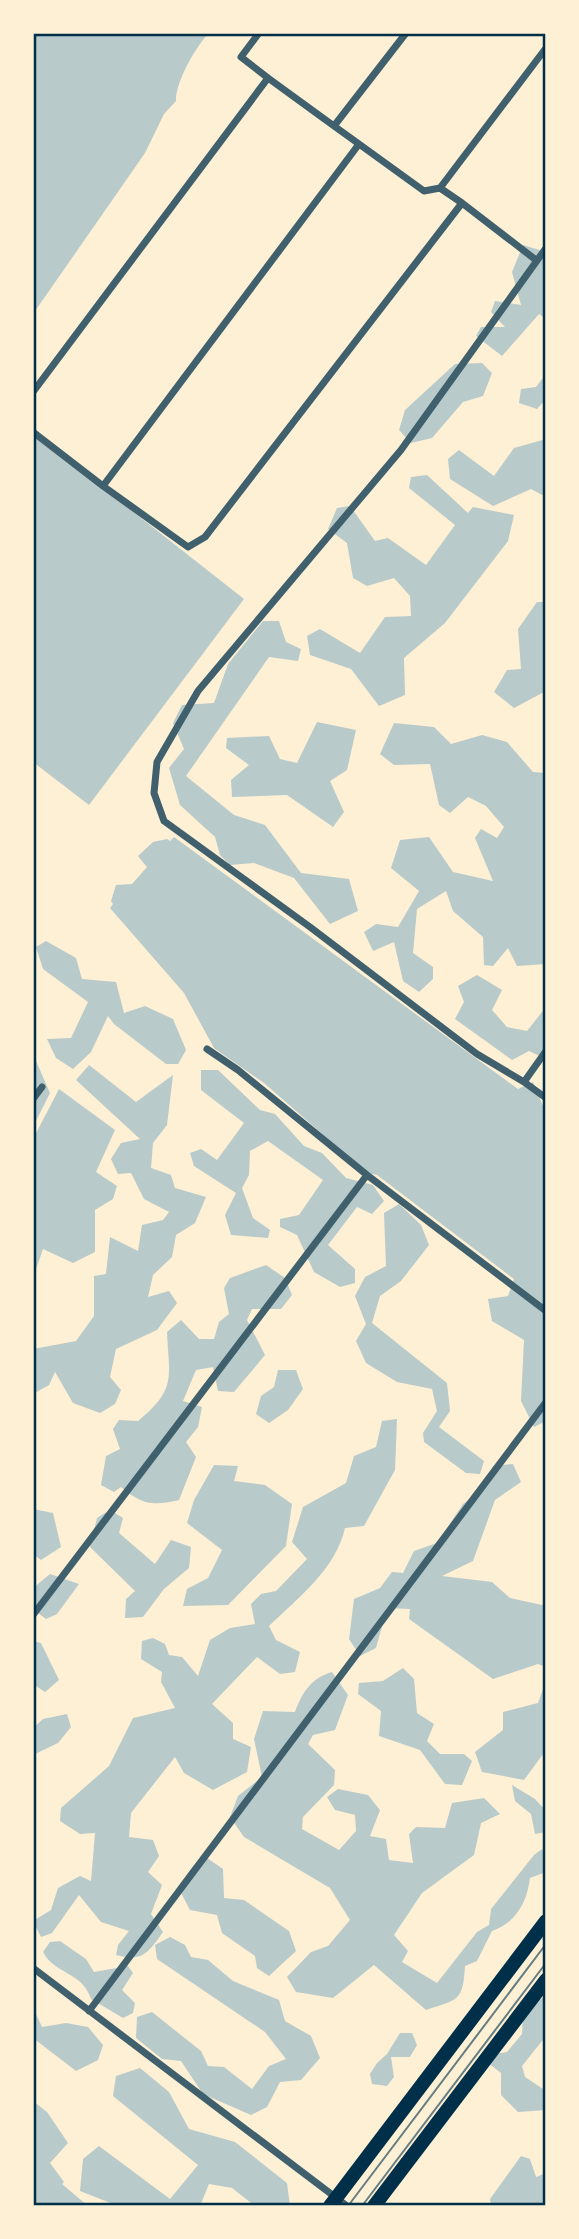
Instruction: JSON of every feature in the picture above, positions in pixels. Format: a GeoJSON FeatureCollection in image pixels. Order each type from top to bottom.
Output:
{"type":"FeatureCollection","features":[{"type":"Feature","properties":{"kind":"main road"},"geometry":{"type":"LineString","coordinates":[[338,2203],[546,1921]]}},
{"type":"Feature","properties":{"kind":"main road"},"geometry":{"type":"LineString","coordinates":[[374,2206],[546,1980]]}},
{"type":"Feature","properties":{"kind":"street"},"geometry":{"type":"LineString","coordinates":[[259,33],[240,57],[424,191],[440,188],[546,48]]}},
{"type":"Feature","properties":{"kind":"street"},"geometry":{"type":"LineString","coordinates":[[334,126],[406,33]]}},
{"type":"Feature","properties":{"kind":"street"},"geometry":{"type":"LineString","coordinates":[[33,392],[268,78]]}},
{"type":"Feature","properties":{"kind":"street"},"geometry":{"type":"LineString","coordinates":[[103,486],[359,144]]}},
{"type":"Feature","properties":{"kind":"street"},"geometry":{"type":"LineString","coordinates":[[440,188],[536,260]]}},
{"type":"Feature","properties":{"kind":"street"},"geometry":{"type":"LineString","coordinates":[[33,432],[188,547],[205,537],[462,203]]}},
{"type":"Feature","properties":{"kind":"street"},"geometry":{"type":"LineString","coordinates":[[546,248],[401,450],[198,691],[157,762],[154,793],[164,821],[310,927],[477,1054],[546,1098]]}},
{"type":"Feature","properties":{"kind":"street"},"geometry":{"type":"LineString","coordinates":[[207,1049],[238,1070],[367,1175],[546,1311]]}},
{"type":"Feature","properties":{"kind":"street"},"geometry":{"type":"LineString","coordinates":[[524,1082],[546,1051]]}},
{"type":"Feature","properties":{"kind":"street"},"geometry":{"type":"LineString","coordinates":[[33,1099],[42,1087]]}},
{"type":"Feature","properties":{"kind":"street"},"geometry":{"type":"LineString","coordinates":[[33,1615],[367,1175]]}},
{"type":"Feature","properties":{"kind":"street"},"geometry":{"type":"LineString","coordinates":[[89,2011],[546,1402]]}},
{"type":"Feature","properties":{"kind":"street"},"geometry":{"type":"LineString","coordinates":[[33,1968],[338,2203]]}},
{"type":"Feature","properties":{"kind":"shaded area"},"geometry":{"type":"Polygon","coordinates":[[[33,33],[209,33],[187,65],[176,101],[164,114],[145,153],[33,314],[33,33]]]}},
{"type":"Feature","properties":{"kind":"shaded area"},"geometry":{"type":"Polygon","coordinates":[[[523,245],[546,252],[546,319],[539,314],[502,356],[476,336],[481,327],[505,327],[491,312],[495,301],[521,305],[512,272],[523,245]]]}},
{"type":"Feature","properties":{"kind":"shaded area"},"geometry":{"type":"Polygon","coordinates":[[[482,363],[492,373],[483,396],[463,402],[432,438],[411,443],[399,430],[405,410],[455,364],[482,363]]]}},
{"type":"Feature","properties":{"kind":"shaded area"},"geometry":{"type":"Polygon","coordinates":[[[546,374],[546,399],[537,409],[519,403],[521,389],[536,387],[546,374]]]}},
{"type":"Feature","properties":{"kind":"shaded area"},"geometry":{"type":"Polygon","coordinates":[[[33,433],[244,599],[89,805],[33,762],[33,433]]]}},
{"type":"Feature","properties":{"kind":"shaded area"},"geometry":{"type":"Polygon","coordinates":[[[546,439],[546,497],[531,489],[493,506],[450,479],[448,459],[459,450],[494,476],[514,448],[546,439]]]}},
{"type":"Feature","properties":{"kind":"shaded area"},"geometry":{"type":"Polygon","coordinates":[[[427,475],[468,513],[473,507],[514,515],[508,541],[445,623],[404,658],[405,695],[379,706],[351,669],[310,655],[307,636],[320,629],[360,653],[385,617],[411,616],[410,596],[394,578],[367,586],[353,578],[347,543],[328,529],[337,508],[350,506],[375,541],[388,538],[426,565],[455,525],[409,488],[411,477],[427,475]]]}},
{"type":"Feature","properties":{"kind":"shaded area"},"geometry":{"type":"Polygon","coordinates":[[[537,602],[546,602],[546,691],[514,708],[494,692],[507,670],[521,669],[518,629],[537,602]]]}},
{"type":"Feature","properties":{"kind":"shaded area"},"geometry":{"type":"Polygon","coordinates":[[[263,621],[279,621],[286,642],[301,649],[298,661],[269,657],[186,776],[234,815],[265,825],[301,873],[349,879],[358,911],[330,924],[294,878],[254,863],[230,865],[220,855],[215,837],[180,805],[169,768],[184,749],[173,723],[182,705],[214,703],[228,664],[263,621]]]}},
{"type":"Feature","properties":{"kind":"shaded area"},"geometry":{"type":"Polygon","coordinates":[[[317,722],[356,730],[347,770],[330,781],[344,812],[333,827],[287,795],[232,797],[231,780],[249,765],[226,748],[227,738],[269,736],[280,759],[297,763],[317,722]]]}},
{"type":"Feature","properties":{"kind":"shaded area"},"geometry":{"type":"Polygon","coordinates":[[[394,723],[434,727],[451,744],[482,735],[507,742],[533,772],[546,773],[546,964],[517,966],[508,948],[493,966],[484,965],[483,937],[453,911],[446,891],[417,909],[413,953],[433,967],[433,979],[419,992],[403,981],[394,942],[373,951],[364,932],[376,924],[398,927],[419,891],[391,868],[400,840],[429,837],[453,872],[493,881],[475,838],[481,829],[497,838],[504,827],[486,806],[468,797],[450,813],[439,805],[430,764],[394,765],[380,754],[394,723]]]}},
{"type":"Feature","properties":{"kind":"shaded area"},"geometry":{"type":"Polygon","coordinates":[[[174,837],[518,1089],[533,1082],[546,1108],[546,1421],[534,1427],[521,1401],[524,1340],[492,1321],[488,1299],[508,1296],[514,1279],[377,1175],[367,1173],[264,1083],[214,1048],[184,993],[110,908],[116,885],[132,884],[147,867],[138,856],[153,842],[167,839],[170,841],[174,837]]]}},
{"type":"Feature","properties":{"kind":"shaded area"},"geometry":{"type":"Polygon","coordinates":[[[46,941],[76,958],[82,979],[116,982],[124,1013],[145,1006],[173,1019],[186,1050],[178,1064],[166,1064],[114,1024],[108,1016],[91,1052],[73,1069],[56,1058],[47,1039],[71,1038],[88,1002],[43,969],[36,947],[46,941]]]}},
{"type":"Feature","properties":{"kind":"shaded area"},"geometry":{"type":"Polygon","coordinates":[[[477,975],[502,990],[492,1010],[507,1027],[527,1031],[546,1007],[546,1059],[529,1051],[512,1060],[455,1019],[464,1002],[458,986],[477,975]]]}},
{"type":"Feature","properties":{"kind":"shaded area"},"geometry":{"type":"Polygon","coordinates":[[[33,1061],[36,1061],[50,1093],[33,1127],[33,1061]]]}},
{"type":"Feature","properties":{"kind":"shaded area"},"geometry":{"type":"Polygon","coordinates":[[[89,1065],[136,1102],[173,1075],[167,1125],[153,1143],[151,1168],[171,1175],[175,1188],[206,1197],[195,1223],[176,1235],[172,1257],[153,1275],[148,1297],[169,1291],[177,1303],[157,1330],[116,1349],[110,1377],[121,1390],[115,1404],[100,1413],[73,1403],[55,1372],[49,1385],[33,1394],[33,1349],[76,1341],[94,1316],[94,1276],[106,1274],[110,1237],[138,1251],[142,1225],[163,1220],[169,1212],[144,1199],[131,1173],[118,1174],[111,1159],[121,1143],[140,1139],[76,1080],[89,1065]]]}},
{"type":"Feature","properties":{"kind":"shaded area"},"geometry":{"type":"Polygon","coordinates":[[[201,1070],[218,1070],[260,1110],[275,1114],[304,1146],[322,1153],[346,1178],[373,1185],[384,1201],[372,1214],[357,1207],[328,1245],[355,1269],[355,1283],[340,1287],[314,1272],[297,1235],[280,1227],[280,1219],[299,1215],[323,1180],[268,1141],[250,1151],[249,1175],[242,1188],[253,1218],[270,1230],[268,1238],[231,1235],[225,1215],[236,1193],[194,1166],[190,1153],[201,1149],[217,1160],[244,1123],[201,1090],[201,1070]]]}},
{"type":"Feature","properties":{"kind":"shaded area"},"geometry":{"type":"Polygon","coordinates":[[[59,1089],[115,1130],[96,1172],[117,1186],[113,1199],[95,1210],[95,1252],[73,1263],[43,1249],[33,1278],[33,1139],[59,1089]]]}},
{"type":"Feature","properties":{"kind":"shaded area"},"geometry":{"type":"Polygon","coordinates":[[[399,1204],[421,1225],[429,1245],[401,1281],[380,1296],[372,1323],[447,1383],[450,1411],[439,1427],[484,1461],[480,1474],[466,1473],[424,1442],[423,1433],[437,1411],[432,1389],[397,1382],[366,1363],[356,1341],[366,1324],[355,1296],[365,1277],[386,1266],[384,1213],[399,1204]]]}},
{"type":"Feature","properties":{"kind":"shaded area"},"geometry":{"type":"Polygon","coordinates":[[[266,1265],[285,1278],[292,1295],[281,1309],[252,1309],[247,1320],[265,1355],[234,1392],[218,1391],[213,1367],[196,1370],[183,1401],[202,1407],[198,1427],[186,1442],[196,1457],[179,1500],[162,1503],[142,1501],[121,1487],[114,1492],[101,1485],[106,1456],[120,1449],[113,1429],[119,1420],[138,1421],[151,1410],[165,1391],[169,1372],[167,1332],[181,1320],[199,1339],[214,1339],[219,1322],[229,1314],[224,1288],[230,1278],[266,1265]]]}},
{"type":"Feature","properties":{"kind":"shaded area"},"geometry":{"type":"Polygon","coordinates":[[[278,1370],[296,1370],[303,1389],[288,1410],[269,1423],[256,1414],[261,1396],[274,1387],[278,1370]]]}},
{"type":"Feature","properties":{"kind":"shaded area"},"geometry":{"type":"Polygon","coordinates":[[[397,1419],[395,1470],[364,1526],[345,1528],[325,1570],[269,1626],[276,1640],[300,1652],[295,1672],[280,1674],[257,1657],[212,1704],[233,1723],[233,1739],[251,1747],[247,1772],[213,1790],[184,1773],[175,1757],[131,1813],[129,1837],[153,1840],[159,1856],[148,1872],[162,1885],[151,1914],[163,1932],[144,1954],[133,1957],[116,1955],[118,1945],[129,1931],[101,1922],[79,1895],[52,1933],[41,1937],[33,1921],[51,1910],[58,1888],[80,1876],[91,1881],[95,1833],[80,1834],[60,1821],[61,1808],[109,1766],[133,1718],[175,1708],[161,1682],[162,1672],[141,1659],[142,1641],[153,1638],[165,1644],[169,1655],[182,1657],[198,1676],[210,1640],[230,1628],[255,1624],[251,1604],[261,1594],[276,1591],[307,1559],[292,1542],[303,1507],[346,1483],[354,1456],[376,1447],[382,1421],[397,1419]]]}},
{"type":"Feature","properties":{"kind":"shaded area"},"geometry":{"type":"Polygon","coordinates":[[[513,1464],[521,1482],[495,1500],[473,1561],[442,1576],[492,1582],[510,1598],[542,1605],[546,1603],[546,1667],[538,1664],[493,1679],[409,1619],[410,1609],[387,1608],[376,1648],[360,1656],[349,1639],[354,1599],[380,1588],[392,1572],[403,1573],[414,1551],[437,1543],[463,1504],[488,1485],[493,1466],[513,1464]]]}},
{"type":"Feature","properties":{"kind":"shaded area"},"geometry":{"type":"Polygon","coordinates":[[[214,1465],[238,1466],[234,1481],[265,1485],[292,1504],[286,1546],[228,1605],[183,1606],[187,1589],[208,1578],[222,1550],[187,1523],[194,1500],[214,1465]]]}},
{"type":"Feature","properties":{"kind":"shaded area"},"geometry":{"type":"Polygon","coordinates":[[[33,1509],[53,1513],[61,1547],[41,1560],[33,1554],[33,1509]]]}},
{"type":"Feature","properties":{"kind":"shaded area"},"geometry":{"type":"Polygon","coordinates":[[[110,1510],[123,1518],[119,1533],[155,1564],[171,1540],[191,1547],[189,1568],[164,1589],[143,1617],[125,1618],[126,1599],[135,1591],[90,1547],[97,1518],[110,1510]]]}},
{"type":"Feature","properties":{"kind":"shaded area"},"geometry":{"type":"Polygon","coordinates":[[[50,1574],[79,1584],[57,1614],[46,1619],[33,1609],[33,1588],[50,1574]]]}},
{"type":"Feature","properties":{"kind":"shaded area"},"geometry":{"type":"Polygon","coordinates":[[[33,1641],[41,1643],[59,1680],[45,1692],[33,1684],[33,1641]]]}},
{"type":"Feature","properties":{"kind":"shaded area"},"geometry":{"type":"Polygon","coordinates":[[[403,1668],[414,1679],[417,1713],[434,1724],[427,1741],[440,1754],[464,1754],[472,1761],[462,1785],[445,1784],[420,1750],[379,1736],[381,1711],[358,1694],[359,1683],[383,1681],[403,1668]]]}},
{"type":"Feature","properties":{"kind":"shaded area"},"geometry":{"type":"Polygon","coordinates":[[[332,1672],[348,1695],[335,1730],[313,1735],[308,1744],[335,1770],[334,1785],[303,1817],[302,1829],[339,1850],[356,1831],[355,1815],[335,1810],[327,1797],[338,1789],[368,1795],[380,1810],[370,1836],[386,1839],[389,1860],[413,1863],[409,1834],[416,1827],[445,1828],[452,1803],[484,1798],[500,1814],[481,1823],[474,1855],[422,1893],[394,1935],[408,1951],[402,1962],[437,1983],[477,1932],[489,1925],[491,1909],[534,1855],[542,1849],[546,1859],[546,1872],[530,1878],[523,1903],[514,1917],[492,1931],[477,1961],[465,1966],[463,1987],[457,1997],[426,2010],[374,1965],[333,1998],[296,1992],[287,1977],[311,1952],[328,1946],[350,1920],[330,1888],[244,1837],[230,1817],[238,1796],[262,1777],[254,1739],[263,1711],[295,1712],[308,1687],[318,1678],[332,1672]]]}},
{"type":"Feature","properties":{"kind":"shaded area"},"geometry":{"type":"Polygon","coordinates":[[[546,1681],[546,1750],[524,1780],[482,1772],[475,1752],[503,1730],[503,1712],[538,1703],[546,1681]]]}},
{"type":"Feature","properties":{"kind":"shaded area"},"geometry":{"type":"Polygon","coordinates":[[[67,1714],[71,1727],[58,1743],[33,1755],[33,1728],[43,1719],[67,1714]]]}},
{"type":"Feature","properties":{"kind":"shaded area"},"geometry":{"type":"Polygon","coordinates":[[[512,1785],[535,1799],[546,1811],[546,1832],[535,1834],[531,1814],[515,1801],[512,1785]]]}},
{"type":"Feature","properties":{"kind":"shaded area"},"geometry":{"type":"Polygon","coordinates":[[[207,1858],[223,1869],[224,1898],[244,1900],[289,1931],[296,1951],[269,1976],[257,1968],[255,1956],[222,1933],[217,1915],[190,1910],[178,1887],[194,1865],[207,1858]]]}},
{"type":"Feature","properties":{"kind":"shaded area"},"geometry":{"type":"Polygon","coordinates":[[[170,1937],[185,1945],[191,1957],[208,1960],[233,1981],[279,2000],[285,2021],[311,2036],[320,2058],[301,2080],[280,2082],[267,2107],[251,2115],[203,2094],[181,2061],[162,2059],[136,2038],[137,2017],[152,2012],[201,2051],[208,2066],[224,2067],[252,2089],[269,2066],[286,2059],[265,2032],[157,1959],[155,1945],[170,1937]]]}},
{"type":"Feature","properties":{"kind":"shaded area"},"geometry":{"type":"Polygon","coordinates":[[[60,1941],[86,1959],[94,1972],[128,1966],[133,1973],[122,1990],[135,2003],[133,2013],[123,2018],[91,1999],[81,1983],[54,1965],[43,1952],[50,1942],[60,1941]]]}},
{"type":"Feature","properties":{"kind":"shaded area"},"geometry":{"type":"Polygon","coordinates":[[[546,1997],[546,2036],[522,2066],[525,2077],[546,2091],[546,2110],[518,2112],[501,2095],[501,2073],[487,2062],[488,2055],[507,2052],[522,2034],[523,2016],[534,2001],[546,1997]]]}},
{"type":"Feature","properties":{"kind":"shaded area"},"geometry":{"type":"Polygon","coordinates":[[[33,2008],[42,2027],[66,2023],[88,2027],[103,2045],[98,2060],[76,2071],[33,2038],[33,2008]]]}},
{"type":"Feature","properties":{"kind":"shaded area"},"geometry":{"type":"Polygon","coordinates":[[[400,2033],[412,2033],[417,2045],[410,2057],[391,2057],[394,2077],[387,2086],[372,2084],[370,2074],[400,2033]]]}},
{"type":"Feature","properties":{"kind":"shaded area"},"geometry":{"type":"Polygon","coordinates":[[[140,2068],[169,2092],[189,2129],[235,2142],[287,2183],[290,2206],[255,2206],[232,2188],[209,2184],[200,2206],[118,2206],[80,2191],[83,2159],[99,2146],[170,2199],[198,2165],[113,2096],[116,2076],[140,2068]]]}},
{"type":"Feature","properties":{"kind":"shaded area"},"geometry":{"type":"Polygon","coordinates":[[[33,2101],[47,2112],[68,2143],[50,2163],[64,2182],[62,2184],[88,2206],[33,2206],[33,2101]]]}},
{"type":"Feature","properties":{"kind":"shaded area"},"geometry":{"type":"Polygon","coordinates":[[[521,2156],[530,2159],[536,2177],[546,2173],[546,2206],[491,2206],[490,2199],[521,2156]]]}},
{"type":"Feature","properties":{"kind":"tram line"},"geometry":{"type":"LineString","coordinates":[[348,2206],[546,1944]]}},
{"type":"Feature","properties":{"kind":"tram line"},"geometry":{"type":"LineString","coordinates":[[362,2206],[546,1963]]}}]}
